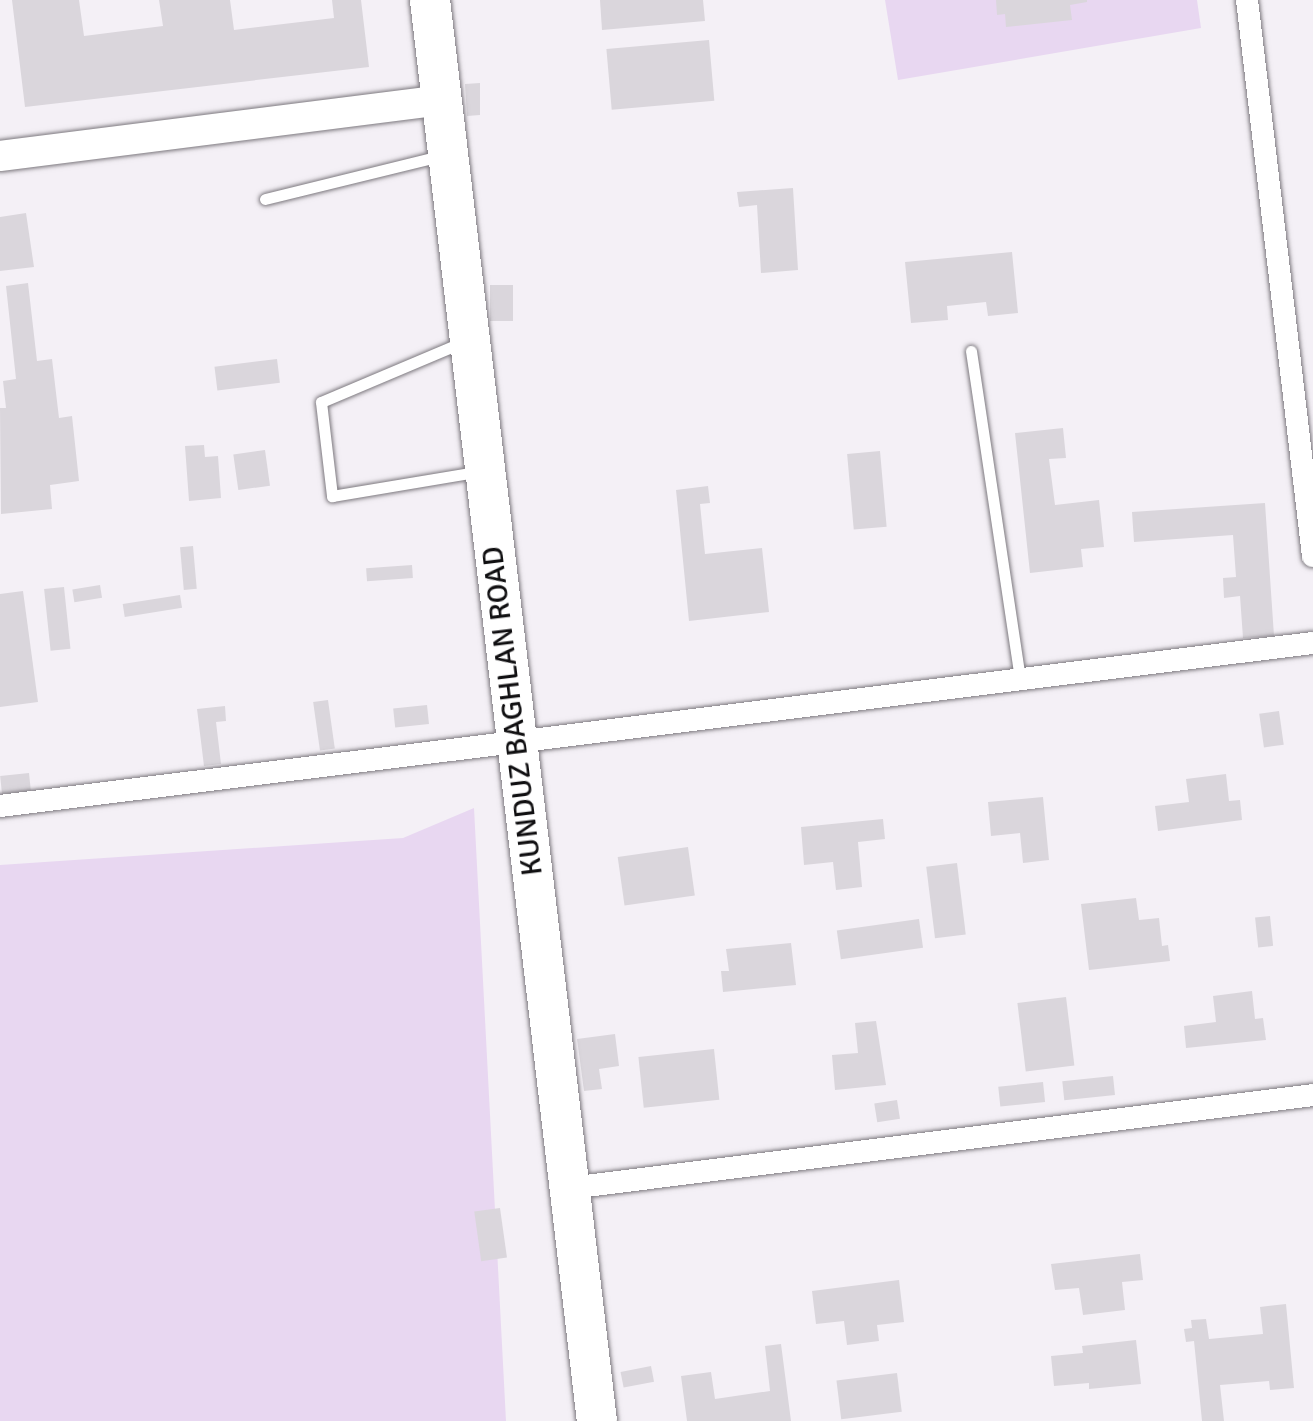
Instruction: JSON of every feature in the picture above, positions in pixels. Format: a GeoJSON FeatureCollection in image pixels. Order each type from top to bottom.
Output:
{"type":"FeatureCollection","features":[{"type":"Feature","properties":{"kind":"highway","name":"KUNDUZ BAGHLAN ROAD"},"geometry":{"type":"LineString","coordinates":[[430,0],[598,1421]]}},
{"type":"Feature","properties":{"kind":"street"},"geometry":{"type":"LineString","coordinates":[[1247,0],[1313,556]]}},
{"type":"Feature","properties":{"kind":"street"},"geometry":{"type":"LineString","coordinates":[[0,156],[441,100]]}},
{"type":"Feature","properties":{"kind":"street"},"geometry":{"type":"LineString","coordinates":[[0,806],[1313,643]]}},
{"type":"Feature","properties":{"kind":"street"},"geometry":{"type":"LineString","coordinates":[[570,1188],[1313,1096]]}},
{"type":"Feature","properties":{"kind":"lane"},"geometry":{"type":"LineString","coordinates":[[265,200],[448,154]]}},
{"type":"Feature","properties":{"kind":"lane"},"geometry":{"type":"LineString","coordinates":[[469,339],[320,402],[332,496],[485,470]]}},
{"type":"Feature","properties":{"kind":"lane"},"geometry":{"type":"LineString","coordinates":[[971,351],[1020,679]]}},
{"type":"Feature","properties":{"kind":"shaded area"},"geometry":{"type":"Polygon","coordinates":[[[885,0],[1197,0],[1201,28],[898,80],[885,0]]]}},
{"type":"Feature","properties":{"kind":"shaded area"},"geometry":{"type":"Polygon","coordinates":[[[474,808],[506,1421],[0,1421],[0,865],[403,838],[474,808]]]}},
{"type":"Feature","properties":{"kind":"building"},"geometry":{"type":"Polygon","coordinates":[[[12,0],[79,0],[84,36],[163,26],[159,0],[230,0],[234,30],[334,18],[332,0],[361,0],[369,67],[25,107],[12,0]]]}},
{"type":"Feature","properties":{"kind":"building"},"geometry":{"type":"Polygon","coordinates":[[[600,0],[703,0],[705,21],[602,30],[600,0]]]}},
{"type":"Feature","properties":{"kind":"building"},"geometry":{"type":"Polygon","coordinates":[[[996,0],[1087,2],[1070,5],[1072,20],[1006,27],[1005,14],[997,15],[996,0]]]}},
{"type":"Feature","properties":{"kind":"building"},"geometry":{"type":"Polygon","coordinates":[[[709,40],[714,101],[612,110],[606,49],[709,40]]]}},
{"type":"Feature","properties":{"kind":"building"},"geometry":{"type":"Polygon","coordinates":[[[480,83],[480,115],[467,116],[465,84],[480,83]]]}},
{"type":"Feature","properties":{"kind":"building"},"geometry":{"type":"Polygon","coordinates":[[[793,188],[798,270],[761,273],[757,205],[739,207],[737,192],[793,188]]]}},
{"type":"Feature","properties":{"kind":"building"},"geometry":{"type":"Polygon","coordinates":[[[26,213],[34,267],[0,271],[0,217],[26,213]]]}},
{"type":"Feature","properties":{"kind":"building"},"geometry":{"type":"Polygon","coordinates":[[[1012,252],[1018,313],[988,316],[986,302],[947,306],[948,320],[911,323],[905,262],[1012,252]]]}},
{"type":"Feature","properties":{"kind":"building"},"geometry":{"type":"Polygon","coordinates":[[[28,283],[37,361],[52,359],[59,418],[72,416],[79,481],[50,485],[52,509],[1,514],[0,408],[6,408],[3,381],[16,379],[6,286],[28,283]]]}},
{"type":"Feature","properties":{"kind":"building"},"geometry":{"type":"Polygon","coordinates":[[[490,285],[513,285],[513,321],[490,321],[490,285]]]}},
{"type":"Feature","properties":{"kind":"building"},"geometry":{"type":"Polygon","coordinates":[[[277,359],[280,383],[217,390],[214,367],[277,359]]]}},
{"type":"Feature","properties":{"kind":"building"},"geometry":{"type":"Polygon","coordinates":[[[1063,428],[1066,458],[1049,459],[1055,505],[1099,500],[1104,547],[1081,549],[1083,567],[1030,573],[1015,433],[1063,428]]]}},
{"type":"Feature","properties":{"kind":"building"},"geometry":{"type":"Polygon","coordinates":[[[204,445],[205,457],[218,456],[221,498],[189,501],[185,446],[204,445]]]}},
{"type":"Feature","properties":{"kind":"building"},"geometry":{"type":"Polygon","coordinates":[[[265,450],[270,486],[238,490],[233,454],[265,450]]]}},
{"type":"Feature","properties":{"kind":"building"},"geometry":{"type":"Polygon","coordinates":[[[880,451],[887,527],[854,530],[847,454],[880,451]]]}},
{"type":"Feature","properties":{"kind":"building"},"geometry":{"type":"Polygon","coordinates":[[[708,486],[710,503],[700,504],[705,554],[762,548],[769,612],[689,621],[676,490],[708,486]]]}},
{"type":"Feature","properties":{"kind":"building"},"geometry":{"type":"Polygon","coordinates":[[[1265,503],[1274,636],[1243,638],[1240,596],[1224,598],[1223,578],[1236,577],[1233,535],[1134,542],[1132,512],[1265,503]]]}},
{"type":"Feature","properties":{"kind":"building"},"geometry":{"type":"Polygon","coordinates":[[[193,546],[197,589],[184,590],[180,547],[193,546]]]}},
{"type":"Feature","properties":{"kind":"building"},"geometry":{"type":"Polygon","coordinates":[[[412,565],[413,578],[367,581],[366,568],[412,565]]]}},
{"type":"Feature","properties":{"kind":"building"},"geometry":{"type":"Polygon","coordinates":[[[100,585],[102,598],[74,602],[72,589],[100,585]]]}},
{"type":"Feature","properties":{"kind":"building"},"geometry":{"type":"Polygon","coordinates":[[[64,587],[70,649],[51,651],[44,589],[64,587]]]}},
{"type":"Feature","properties":{"kind":"building"},"geometry":{"type":"Polygon","coordinates":[[[23,591],[38,702],[0,707],[0,594],[23,591]]]}},
{"type":"Feature","properties":{"kind":"building"},"geometry":{"type":"Polygon","coordinates":[[[180,595],[182,608],[125,617],[123,604],[180,595]]]}},
{"type":"Feature","properties":{"kind":"building"},"geometry":{"type":"Polygon","coordinates":[[[328,700],[335,749],[320,751],[313,702],[328,700]]]}},
{"type":"Feature","properties":{"kind":"building"},"geometry":{"type":"Polygon","coordinates":[[[427,705],[429,724],[395,727],[393,709],[427,705]]]}},
{"type":"Feature","properties":{"kind":"building"},"geometry":{"type":"Polygon","coordinates":[[[225,706],[226,721],[216,722],[221,764],[204,766],[197,709],[225,706]]]}},
{"type":"Feature","properties":{"kind":"building"},"geometry":{"type":"Polygon","coordinates":[[[1279,711],[1284,745],[1264,747],[1259,714],[1279,711]]]}},
{"type":"Feature","properties":{"kind":"building"},"geometry":{"type":"Polygon","coordinates":[[[29,773],[31,791],[2,794],[0,776],[29,773]]]}},
{"type":"Feature","properties":{"kind":"building"},"geometry":{"type":"Polygon","coordinates":[[[1226,774],[1229,801],[1240,800],[1242,820],[1158,831],[1155,806],[1189,802],[1186,779],[1226,774]]]}},
{"type":"Feature","properties":{"kind":"building"},"geometry":{"type":"Polygon","coordinates":[[[1043,797],[1049,860],[1023,863],[1020,833],[991,836],[988,802],[1043,797]]]}},
{"type":"Feature","properties":{"kind":"building"},"geometry":{"type":"Polygon","coordinates":[[[883,819],[885,839],[858,842],[862,887],[836,890],[833,862],[804,865],[801,827],[883,819]]]}},
{"type":"Feature","properties":{"kind":"building"},"geometry":{"type":"Polygon","coordinates":[[[688,847],[695,896],[625,905],[618,857],[688,847]]]}},
{"type":"Feature","properties":{"kind":"building"},"geometry":{"type":"Polygon","coordinates":[[[957,863],[966,934],[935,938],[926,867],[957,863]]]}},
{"type":"Feature","properties":{"kind":"building"},"geometry":{"type":"Polygon","coordinates":[[[1136,898],[1139,920],[1159,918],[1162,946],[1168,945],[1170,961],[1089,970],[1081,904],[1136,898]]]}},
{"type":"Feature","properties":{"kind":"building"},"geometry":{"type":"Polygon","coordinates":[[[1270,916],[1273,946],[1258,947],[1255,918],[1270,916]]]}},
{"type":"Feature","properties":{"kind":"building"},"geometry":{"type":"Polygon","coordinates":[[[919,919],[923,948],[841,959],[837,931],[919,919]]]}},
{"type":"Feature","properties":{"kind":"building"},"geometry":{"type":"Polygon","coordinates":[[[791,943],[796,985],[723,992],[721,971],[729,971],[726,949],[791,943]]]}},
{"type":"Feature","properties":{"kind":"building"},"geometry":{"type":"Polygon","coordinates":[[[1252,991],[1255,1019],[1263,1018],[1266,1040],[1186,1048],[1184,1026],[1216,1022],[1213,996],[1252,991]]]}},
{"type":"Feature","properties":{"kind":"building"},"geometry":{"type":"Polygon","coordinates":[[[1066,997],[1074,1065],[1026,1071],[1017,1003],[1066,997]]]}},
{"type":"Feature","properties":{"kind":"building"},"geometry":{"type":"Polygon","coordinates":[[[876,1021],[886,1085],[835,1090],[832,1055],[858,1053],[855,1023],[876,1021]]]}},
{"type":"Feature","properties":{"kind":"building"},"geometry":{"type":"Polygon","coordinates":[[[615,1034],[619,1066],[599,1069],[602,1089],[584,1091],[577,1039],[615,1034]]]}},
{"type":"Feature","properties":{"kind":"building"},"geometry":{"type":"Polygon","coordinates":[[[714,1049],[719,1100],[644,1108],[638,1057],[714,1049]]]}},
{"type":"Feature","properties":{"kind":"building"},"geometry":{"type":"Polygon","coordinates":[[[1113,1076],[1115,1095],[1064,1100],[1062,1081],[1113,1076]]]}},
{"type":"Feature","properties":{"kind":"building"},"geometry":{"type":"Polygon","coordinates":[[[1043,1082],[1045,1102],[1000,1107],[998,1087],[1043,1082]]]}},
{"type":"Feature","properties":{"kind":"building"},"geometry":{"type":"Polygon","coordinates":[[[897,1100],[900,1119],[877,1122],[874,1104],[897,1100]]]}},
{"type":"Feature","properties":{"kind":"building"},"geometry":{"type":"Polygon","coordinates":[[[500,1208],[507,1258],[481,1261],[474,1212],[500,1208]]]}},
{"type":"Feature","properties":{"kind":"building"},"geometry":{"type":"Polygon","coordinates":[[[1140,1254],[1143,1280],[1122,1282],[1125,1310],[1083,1315],[1079,1288],[1055,1290],[1051,1264],[1140,1254]]]}},
{"type":"Feature","properties":{"kind":"building"},"geometry":{"type":"Polygon","coordinates":[[[899,1280],[904,1322],[877,1325],[879,1341],[847,1345],[844,1321],[816,1324],[812,1291],[899,1280]]]}},
{"type":"Feature","properties":{"kind":"building"},"geometry":{"type":"Polygon","coordinates":[[[1286,1304],[1294,1388],[1270,1390],[1269,1381],[1220,1385],[1224,1421],[1202,1421],[1194,1341],[1186,1342],[1184,1329],[1192,1328],[1191,1320],[1206,1319],[1209,1339],[1263,1334],[1260,1307],[1286,1304]]]}},
{"type":"Feature","properties":{"kind":"building"},"geometry":{"type":"Polygon","coordinates":[[[1136,1340],[1141,1384],[1089,1389],[1089,1383],[1054,1386],[1051,1356],[1083,1353],[1082,1346],[1136,1340]]]}},
{"type":"Feature","properties":{"kind":"building"},"geometry":{"type":"Polygon","coordinates":[[[781,1344],[791,1421],[687,1421],[681,1376],[711,1372],[715,1399],[770,1391],[765,1346],[781,1344]]]}},
{"type":"Feature","properties":{"kind":"building"},"geometry":{"type":"Polygon","coordinates":[[[651,1366],[654,1382],[624,1388],[621,1372],[651,1366]]]}},
{"type":"Feature","properties":{"kind":"building"},"geometry":{"type":"Polygon","coordinates":[[[897,1373],[902,1412],[841,1419],[836,1380],[897,1373]]]}}]}
